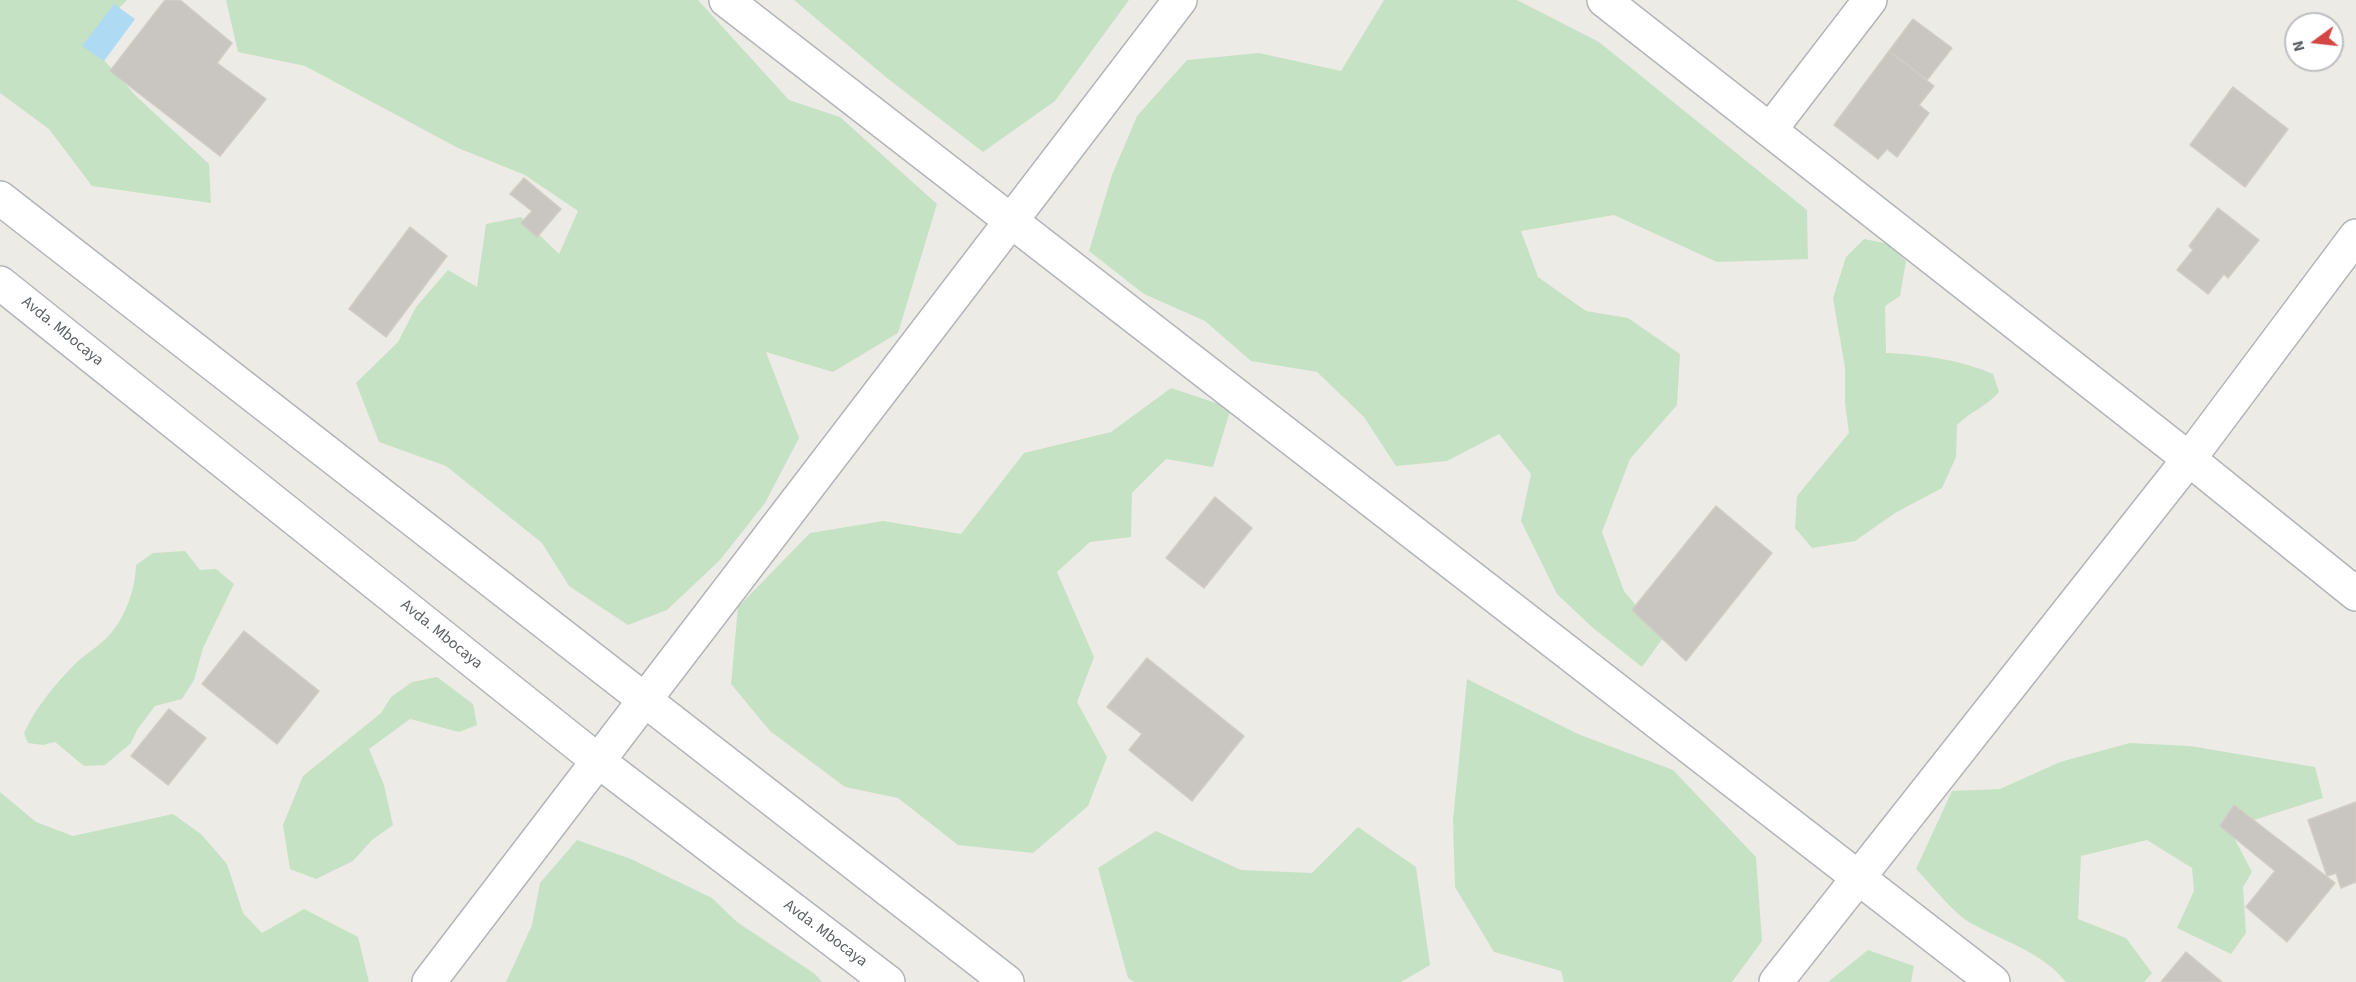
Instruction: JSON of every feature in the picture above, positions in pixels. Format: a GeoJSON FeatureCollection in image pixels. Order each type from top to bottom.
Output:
{"type":"FeatureCollection","features":[{"type":"Feature","properties":{"kind":"street"},"geometry":{"type":"LineString","coordinates":[[726,0],[1993,982]]}},
{"type":"Feature","properties":{"kind":"street"},"geometry":{"type":"LineString","coordinates":[[429,982],[1180,0]]}},
{"type":"Feature","properties":{"kind":"street"},"geometry":{"type":"LineString","coordinates":[[1604,0],[2189,459],[2356,594]]}},
{"type":"Feature","properties":{"kind":"street"},"geometry":{"type":"LineString","coordinates":[[1770,130],[1870,0]]}},
{"type":"Feature","properties":{"kind":"street"},"geometry":{"type":"LineString","coordinates":[[0,198],[1007,982]]}},
{"type":"Feature","properties":{"kind":"street"},"geometry":{"type":"LineString","coordinates":[[1776,982],[2189,459],[2356,236]]}},
{"type":"Feature","properties":{"kind":"street","name":"Avda. Mbocaya"},"geometry":{"type":"LineString","coordinates":[[0,283],[597,760],[888,982]]}},
{"type":"Feature","properties":{"kind":"green space"},"geometry":{"type":"Polygon","coordinates":[[[0,0],[127,0],[87,41],[136,96],[209,164],[211,203],[92,186],[49,129],[0,93],[0,0]]]}},
{"type":"Feature","properties":{"kind":"green space"},"geometry":{"type":"Polygon","coordinates":[[[226,0],[698,0],[789,100],[840,117],[937,204],[898,333],[833,372],[766,352],[799,438],[765,503],[720,560],[667,610],[628,625],[569,586],[542,543],[446,466],[379,442],[356,383],[398,342],[416,307],[448,270],[477,287],[486,224],[521,217],[559,254],[578,211],[525,175],[458,148],[305,66],[238,52],[226,0]]]}},
{"type":"Feature","properties":{"kind":"green space"},"geometry":{"type":"Polygon","coordinates":[[[794,0],[1129,0],[1055,101],[983,152],[887,78],[794,0]]]}},
{"type":"Feature","properties":{"kind":"green space"},"geometry":{"type":"Polygon","coordinates":[[[1384,0],[1517,0],[1599,42],[1807,210],[1808,259],[1717,262],[1614,215],[1521,231],[1538,277],[1586,311],[1628,318],[1680,354],[1677,405],[1630,459],[1602,532],[1624,591],[1663,638],[1642,667],[1593,628],[1557,594],[1521,521],[1531,474],[1499,434],[1447,461],[1396,466],[1364,417],[1317,372],[1251,361],[1205,321],[1144,294],[1089,251],[1112,175],[1137,116],[1187,60],[1259,53],[1341,71],[1384,0]]]}},
{"type":"Feature","properties":{"kind":"green space"},"geometry":{"type":"Polygon","coordinates":[[[1864,239],[1889,244],[1906,261],[1900,296],[1885,306],[1886,353],[1941,359],[1980,369],[1993,374],[1999,392],[1957,425],[1956,457],[1942,488],[1895,513],[1855,541],[1812,548],[1795,528],[1797,496],[1849,433],[1845,403],[1845,368],[1833,298],[1846,257],[1864,239]]]}},
{"type":"Feature","properties":{"kind":"green space"},"geometry":{"type":"Polygon","coordinates":[[[1171,388],[1231,408],[1213,467],[1166,459],[1132,493],[1131,537],[1090,542],[1057,572],[1094,657],[1077,702],[1107,757],[1088,806],[1033,853],[958,845],[898,798],[845,787],[770,731],[731,684],[738,607],[810,533],[883,521],[961,534],[1024,453],[1111,432],[1171,388]]]}},
{"type":"Feature","properties":{"kind":"green space"},"geometry":{"type":"Polygon","coordinates":[[[185,551],[200,570],[216,569],[234,584],[203,648],[194,680],[182,699],[155,706],[137,730],[131,743],[105,765],[84,766],[55,742],[43,745],[28,743],[24,733],[47,696],[76,663],[98,646],[116,627],[130,597],[136,565],[153,553],[185,551]]]}},
{"type":"Feature","properties":{"kind":"green space"},"geometry":{"type":"Polygon","coordinates":[[[437,677],[473,704],[477,725],[459,732],[410,719],[369,749],[384,785],[393,825],[372,840],[353,861],[316,879],[290,869],[283,825],[303,776],[381,713],[391,697],[412,682],[437,677]]]}},
{"type":"Feature","properties":{"kind":"green space"},"geometry":{"type":"Polygon","coordinates":[[[1467,679],[1578,734],[1673,770],[1756,857],[1762,941],[1732,982],[1564,982],[1561,971],[1494,952],[1455,887],[1453,820],[1467,679]]]}},
{"type":"Feature","properties":{"kind":"green space"},"geometry":{"type":"Polygon","coordinates":[[[2130,743],[2190,746],[2315,767],[2323,798],[2229,828],[2252,872],[2243,887],[2246,933],[2231,954],[2177,928],[2194,891],[2192,868],[2147,840],[2081,856],[2078,919],[2126,938],[2152,973],[2144,982],[2066,982],[2056,971],[2033,954],[1962,917],[1916,869],[1952,791],[2000,789],[2060,762],[2130,743]]]}},
{"type":"Feature","properties":{"kind":"green space"},"geometry":{"type":"Polygon","coordinates":[[[0,792],[36,822],[73,836],[173,814],[201,834],[227,864],[243,913],[262,933],[304,909],[358,937],[369,982],[0,982],[0,792]]]}},
{"type":"Feature","properties":{"kind":"green space"},"geometry":{"type":"Polygon","coordinates":[[[1358,827],[1416,867],[1430,965],[1401,982],[1134,982],[1128,978],[1098,868],[1156,831],[1241,870],[1312,873],[1358,827]]]}},
{"type":"Feature","properties":{"kind":"green space"},"geometry":{"type":"Polygon","coordinates":[[[577,840],[631,859],[712,898],[737,922],[815,974],[822,982],[506,982],[532,925],[540,883],[577,840]]]}},
{"type":"Feature","properties":{"kind":"green space"},"geometry":{"type":"Polygon","coordinates":[[[1868,950],[1914,966],[1911,982],[1828,982],[1868,950]]]}},
{"type":"Feature","properties":{"kind":"water"},"geometry":{"type":"Polygon","coordinates":[[[114,4],[135,19],[104,61],[82,46],[114,4]]]}},
{"type":"Feature","properties":{"kind":"building"},"geometry":{"type":"Polygon","coordinates":[[[165,0],[180,0],[232,43],[217,63],[266,99],[220,156],[110,71],[165,0]]]}},
{"type":"Feature","properties":{"kind":"building"},"geometry":{"type":"Polygon","coordinates":[[[1913,19],[1952,48],[1927,80],[1889,51],[1913,19]]]}},
{"type":"Feature","properties":{"kind":"building"},"geometry":{"type":"Polygon","coordinates":[[[1889,51],[1934,86],[1919,105],[1929,113],[1897,157],[1887,149],[1878,159],[1834,125],[1889,51]]]}},
{"type":"Feature","properties":{"kind":"building"},"geometry":{"type":"Polygon","coordinates":[[[2233,87],[2288,129],[2245,187],[2190,145],[2233,87]]]}},
{"type":"Feature","properties":{"kind":"building"},"geometry":{"type":"Polygon","coordinates":[[[524,178],[561,209],[537,237],[521,223],[532,211],[510,194],[524,178]]]}},
{"type":"Feature","properties":{"kind":"building"},"geometry":{"type":"Polygon","coordinates":[[[2218,208],[2259,240],[2228,278],[2224,274],[2208,294],[2177,270],[2193,250],[2189,246],[2218,208]]]}},
{"type":"Feature","properties":{"kind":"building"},"geometry":{"type":"Polygon","coordinates":[[[410,227],[447,256],[386,337],[349,309],[410,227]]]}},
{"type":"Feature","properties":{"kind":"building"},"geometry":{"type":"Polygon","coordinates":[[[1215,497],[1252,528],[1204,588],[1166,558],[1215,497]]]}},
{"type":"Feature","properties":{"kind":"building"},"geometry":{"type":"Polygon","coordinates":[[[1716,506],[1772,553],[1686,661],[1632,610],[1716,506]]]}},
{"type":"Feature","properties":{"kind":"building"},"geometry":{"type":"Polygon","coordinates":[[[244,631],[319,691],[277,744],[202,684],[244,631]]]}},
{"type":"Feature","properties":{"kind":"building"},"geometry":{"type":"Polygon","coordinates":[[[1147,658],[1244,736],[1192,801],[1129,750],[1142,734],[1107,707],[1147,658]]]}},
{"type":"Feature","properties":{"kind":"building"},"geometry":{"type":"Polygon","coordinates":[[[169,709],[206,738],[168,785],[131,756],[169,709]]]}},
{"type":"Feature","properties":{"kind":"building"},"geometry":{"type":"Polygon","coordinates":[[[2356,802],[2356,882],[2341,888],[2336,873],[2327,876],[2308,820],[2356,802]]]}},
{"type":"Feature","properties":{"kind":"building"},"geometry":{"type":"Polygon","coordinates":[[[2234,805],[2335,883],[2287,942],[2246,907],[2275,871],[2220,826],[2234,805]]]}},
{"type":"Feature","properties":{"kind":"building"},"geometry":{"type":"Polygon","coordinates":[[[2186,952],[2222,982],[2161,982],[2186,952]]]}}]}
